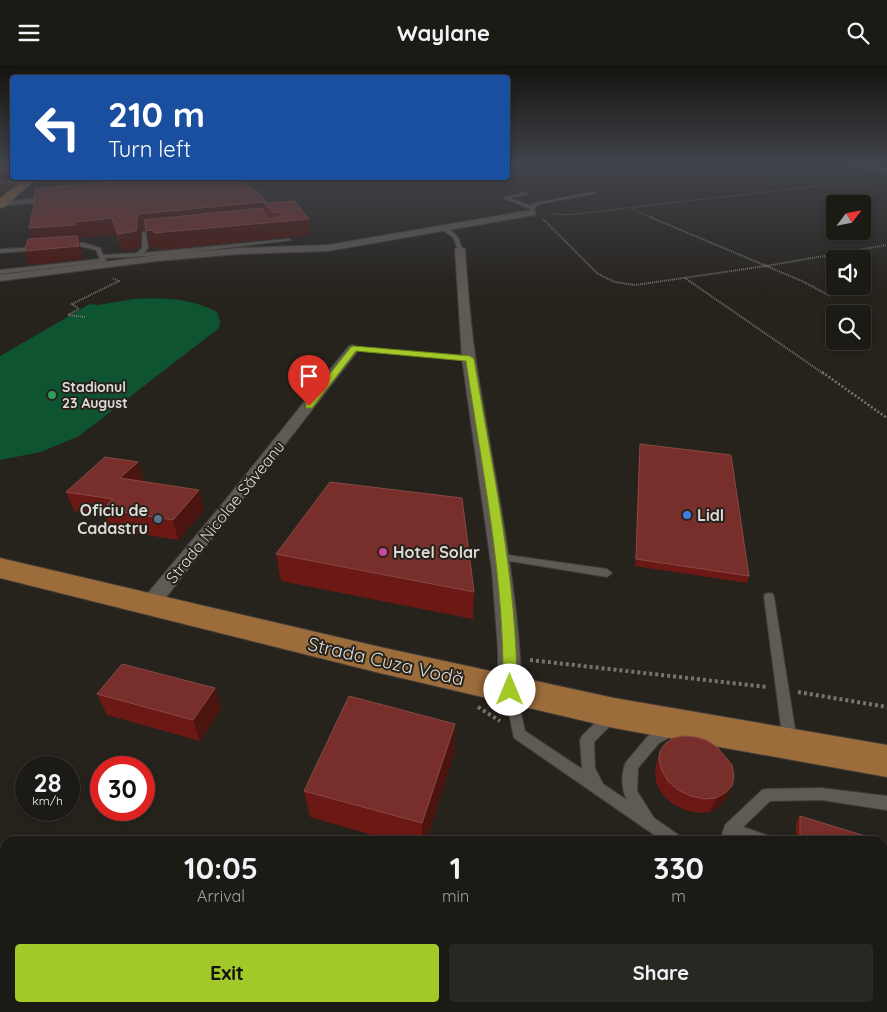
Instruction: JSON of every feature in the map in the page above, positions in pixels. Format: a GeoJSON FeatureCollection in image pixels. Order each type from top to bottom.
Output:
{"type":"FeatureCollection","features":[{"type":"Feature","properties":{"kind":"main road","name":"Strada Cuza Vodă"},"geometry":{"type":"LineString","coordinates":[[0,568],[479,683],[614,713],[790,743],[881,754]]}},
{"type":"Feature","properties":{"kind":"street"},"geometry":{"type":"LineString","coordinates":[[0,278],[103,260],[239,251],[328,248],[532,211]]}},
{"type":"Feature","properties":{"kind":"street"},"geometry":{"type":"LineString","coordinates":[[460,249],[470,359],[501,557],[510,658],[510,690]]}},
{"type":"Feature","properties":{"kind":"street","name":"Strada Nicolae Săveanu"},"geometry":{"type":"LineString","coordinates":[[150,604],[230,507],[354,349]]}},
{"type":"Feature","properties":{"kind":"lane"},"geometry":{"type":"LineString","coordinates":[[524,207],[532,211],[535,207]]}},
{"type":"Feature","properties":{"kind":"lane"},"geometry":{"type":"LineString","coordinates":[[443,228],[455,236],[460,249]]}},
{"type":"Feature","properties":{"kind":"lane"},"geometry":{"type":"LineString","coordinates":[[139,254],[145,248],[144,233],[162,231]]}},
{"type":"Feature","properties":{"kind":"lane"},"geometry":{"type":"LineString","coordinates":[[0,272],[139,254],[167,253],[290,240]]}},
{"type":"Feature","properties":{"kind":"lane"},"geometry":{"type":"LineString","coordinates":[[60,246],[91,246],[98,249],[103,260]]}},
{"type":"Feature","properties":{"kind":"lane"},"geometry":{"type":"LineString","coordinates":[[0,251],[45,247]]}},
{"type":"Feature","properties":{"kind":"lane"},"geometry":{"type":"LineString","coordinates":[[354,349],[470,359]]}},
{"type":"Feature","properties":{"kind":"lane"},"geometry":{"type":"LineString","coordinates":[[501,557],[607,573]]}},
{"type":"Feature","properties":{"kind":"lane"},"geometry":{"type":"LineString","coordinates":[[769,597],[790,743]]}},
{"type":"Feature","properties":{"kind":"lane"},"geometry":{"type":"LineString","coordinates":[[510,690],[519,734],[668,836]]}},
{"type":"Feature","properties":{"kind":"lane"},"geometry":{"type":"LineString","coordinates":[[596,786],[588,768],[587,740],[614,713]]}},
{"type":"Feature","properties":{"kind":"lane"},"geometry":{"type":"LineString","coordinates":[[651,825],[630,793],[631,766],[654,739],[681,725]]}},
{"type":"Feature","properties":{"kind":"lane"},"geometry":{"type":"LineString","coordinates":[[728,836],[767,795],[821,795],[887,803]]}},
{"type":"Feature","properties":{"kind":"path"},"geometry":{"type":"LineString","coordinates":[[532,211],[567,215],[637,207]]}},
{"type":"Feature","properties":{"kind":"path"},"geometry":{"type":"LineString","coordinates":[[630,208],[802,281],[830,296]]}},
{"type":"Feature","properties":{"kind":"path"},"geometry":{"type":"LineString","coordinates":[[532,211],[546,221],[598,274],[615,282],[635,285],[766,266],[887,245]]}},
{"type":"Feature","properties":{"kind":"path"},"geometry":{"type":"LineString","coordinates":[[85,317],[68,315],[79,309],[72,304],[119,281],[109,277]]}},
{"type":"Feature","properties":{"kind":"path"},"geometry":{"type":"LineString","coordinates":[[684,278],[700,286],[887,418]]}},
{"type":"Feature","properties":{"kind":"path"},"geometry":{"type":"LineString","coordinates":[[510,658],[783,689],[887,707]]}},
{"type":"Feature","properties":{"kind":"path"},"geometry":{"type":"LineString","coordinates":[[479,683],[474,704],[519,734]]}},
{"type":"Feature","properties":{"kind":"green space"},"geometry":{"type":"Polygon","coordinates":[[[134,299],[187,301],[207,307],[217,312],[220,321],[219,328],[79,436],[41,452],[0,460],[0,356],[90,304],[98,305],[134,299]]]}},
{"type":"Feature","properties":{"kind":"building"},"geometry":{"type":"Polygon","coordinates":[[[34,207],[209,207],[138,214],[136,231],[118,234],[112,218],[75,222],[75,225],[29,228],[34,207]]]}},
{"type":"Feature","properties":{"kind":"building"},"geometry":{"type":"Polygon","coordinates":[[[269,207],[300,207],[309,219],[154,233],[153,230],[146,231],[144,220],[262,208],[268,219],[284,216],[282,213],[273,212],[269,207]]]}},
{"type":"Feature","properties":{"kind":"building"},"geometry":{"type":"Polygon","coordinates":[[[77,236],[79,246],[25,251],[28,239],[77,236]]]}},
{"type":"Feature","properties":{"kind":"building","name":"Lidl"},"geometry":{"type":"Polygon","coordinates":[[[640,444],[731,455],[749,576],[636,559],[640,444]]]}},
{"type":"Feature","properties":{"kind":"building"},"geometry":{"type":"Polygon","coordinates":[[[105,457],[138,462],[120,478],[199,490],[173,520],[103,509],[113,499],[66,492],[105,457]]]}},
{"type":"Feature","properties":{"kind":"building","name":"Hotel Solar"},"geometry":{"type":"Polygon","coordinates":[[[330,482],[462,498],[474,592],[276,554],[330,482]]]}},
{"type":"Feature","properties":{"kind":"building"},"geometry":{"type":"Polygon","coordinates":[[[122,664],[215,688],[193,720],[97,694],[122,664]]]}},
{"type":"Feature","properties":{"kind":"building"},"geometry":{"type":"Polygon","coordinates":[[[349,696],[455,724],[422,823],[304,791],[349,696]]]}},
{"type":"Feature","properties":{"kind":"building"},"geometry":{"type":"Polygon","coordinates":[[[684,736],[706,740],[717,747],[732,765],[734,776],[732,786],[725,793],[716,798],[704,799],[678,790],[668,781],[662,771],[659,760],[660,751],[673,738],[684,736]]]}},
{"type":"Feature","properties":{"kind":"building"},"geometry":{"type":"Polygon","coordinates":[[[800,816],[865,836],[800,836],[800,816]]]}},
{"type":"Feature","properties":{"kind":"place","name":"Stadionul 23 August"},"geometry":{"type":"Point","coordinates":[52,395]}},
{"type":"Feature","properties":{"kind":"place","name":"Lidl"},"geometry":{"type":"Point","coordinates":[687,515]}},
{"type":"Feature","properties":{"kind":"place","name":"Oficiu de Cadastru"},"geometry":{"type":"Point","coordinates":[158,519]}},
{"type":"Feature","properties":{"kind":"place","name":"Hotel Solar"},"geometry":{"type":"Point","coordinates":[383,552]}},
{"type":"Feature","properties":{"kind":"route"},"geometry":{"type":"LineString","coordinates":[[309,406],[354,349],[470,359],[501,557],[510,658],[510,690]]}}]}
